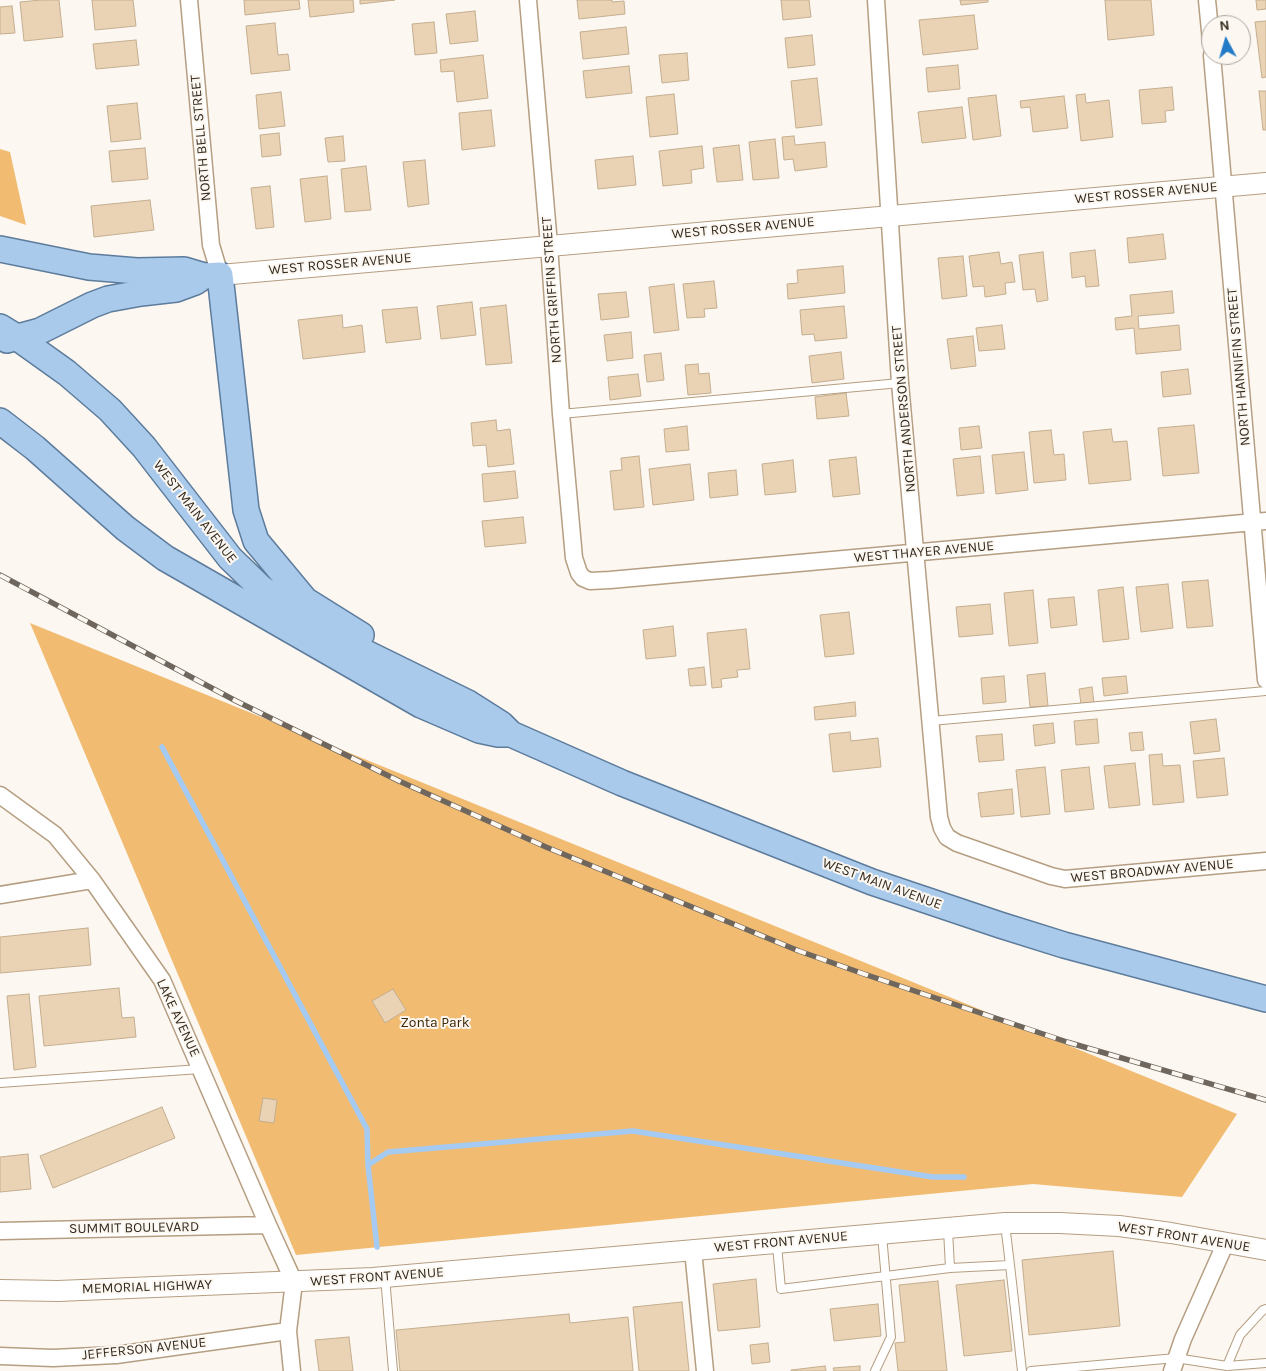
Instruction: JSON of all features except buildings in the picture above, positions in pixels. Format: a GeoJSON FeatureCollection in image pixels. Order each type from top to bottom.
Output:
{"type":"FeatureCollection","features":[{"type":"Feature","properties":{"kind":"main road"},"geometry":{"type":"LineString","coordinates":[[0,250],[88,267],[137,271],[175,269],[212,275]]}},
{"type":"Feature","properties":{"kind":"main road"},"geometry":{"type":"LineString","coordinates":[[6,336],[40,331],[108,299],[176,289],[212,275]]}},
{"type":"Feature","properties":{"kind":"main road"},"geometry":{"type":"LineString","coordinates":[[212,275],[246,510],[256,541],[305,600],[404,662],[441,690]]}},
{"type":"Feature","properties":{"kind":"main road","name":"WEST MAIN AVENUE"},"geometry":{"type":"LineString","coordinates":[[6,336],[81,384],[122,423],[162,469],[224,551],[260,587],[302,619],[334,638],[486,714],[501,724],[511,734],[622,783],[872,882],[1064,945],[1266,999]]}},
{"type":"Feature","properties":{"kind":"main road","name":"WEST MAIN AVENUE"},"geometry":{"type":"LineString","coordinates":[[0,421],[35,448],[125,528],[165,558],[421,705],[479,730],[498,734],[511,734]]}},
{"type":"Feature","properties":{"kind":"street","name":"NORTH BELL STREET"},"geometry":{"type":"LineString","coordinates":[[189,0],[211,245],[212,275]]}},
{"type":"Feature","properties":{"kind":"street","name":"NORTH GRIFFIN STREET"},"geometry":{"type":"LineString","coordinates":[[528,0],[574,558],[579,573],[583,578]]}},
{"type":"Feature","properties":{"kind":"street","name":"NORTH ANDERSON STREET"},"geometry":{"type":"LineString","coordinates":[[876,0],[900,384],[939,817]]}},
{"type":"Feature","properties":{"kind":"street"},"geometry":{"type":"LineString","coordinates":[[1207,0],[1208,15]]}},
{"type":"Feature","properties":{"kind":"street","name":"NORTH HANNIFIN STREET"},"geometry":{"type":"LineString","coordinates":[[1213,65],[1259,521],[1266,680]]}},
{"type":"Feature","properties":{"kind":"street","name":"WEST ROSSER AVENUE"},"geometry":{"type":"LineString","coordinates":[[212,275],[1266,182]]}},
{"type":"Feature","properties":{"kind":"street","name":"WEST THAYER AVENUE"},"geometry":{"type":"LineString","coordinates":[[583,578],[590,581],[610,580],[1259,521]]}},
{"type":"Feature","properties":{"kind":"street","name":"LAKE AVENUE"},"geometry":{"type":"LineString","coordinates":[[0,795],[55,835],[92,880],[162,980],[294,1282]]}},
{"type":"Feature","properties":{"kind":"street","name":"WEST BROADWAY AVENUE"},"geometry":{"type":"LineString","coordinates":[[939,817],[947,837],[956,843],[1064,879],[1266,861]]}},
{"type":"Feature","properties":{"kind":"street"},"geometry":{"type":"LineString","coordinates":[[0,895],[92,880]]}},
{"type":"Feature","properties":{"kind":"street","name":"WEST FRONT AVENUE"},"geometry":{"type":"LineString","coordinates":[[294,1282],[385,1277],[1005,1223],[1119,1226],[1266,1250]]}},
{"type":"Feature","properties":{"kind":"street","name":"SUMMIT BOULEVARD"},"geometry":{"type":"LineString","coordinates":[[0,1231],[268,1225]]}},
{"type":"Feature","properties":{"kind":"street"},"geometry":{"type":"LineString","coordinates":[[1174,1364],[1226,1242]]}},
{"type":"Feature","properties":{"kind":"street"},"geometry":{"type":"LineString","coordinates":[[693,1250],[705,1371]]}},
{"type":"Feature","properties":{"kind":"street"},"geometry":{"type":"LineString","coordinates":[[292,1371],[288,1332],[294,1282]]}},
{"type":"Feature","properties":{"kind":"street","name":"MEMORIAL HIGHWAY"},"geometry":{"type":"LineString","coordinates":[[0,1290],[58,1291],[294,1282]]}},
{"type":"Feature","properties":{"kind":"street","name":"JEFFERSON AVENUE"},"geometry":{"type":"LineString","coordinates":[[0,1356],[54,1358],[116,1355],[288,1332]]}},
{"type":"Feature","properties":{"kind":"lane"},"geometry":{"type":"LineString","coordinates":[[561,414],[900,384]]}},
{"type":"Feature","properties":{"kind":"lane"},"geometry":{"type":"LineString","coordinates":[[930,721],[1266,691]]}},
{"type":"Feature","properties":{"kind":"lane"},"geometry":{"type":"LineString","coordinates":[[0,1084],[201,1069]]}},
{"type":"Feature","properties":{"kind":"lane"},"geometry":{"type":"LineString","coordinates":[[1005,1223],[1022,1371]]}},
{"type":"Feature","properties":{"kind":"lane"},"geometry":{"type":"LineString","coordinates":[[948,1227],[950,1268]]}},
{"type":"Feature","properties":{"kind":"lane"},"geometry":{"type":"LineString","coordinates":[[875,1371],[891,1337],[882,1233]]}},
{"type":"Feature","properties":{"kind":"lane"},"geometry":{"type":"LineString","coordinates":[[777,1243],[781,1290],[950,1268],[1010,1265]]}},
{"type":"Feature","properties":{"kind":"lane"},"geometry":{"type":"LineString","coordinates":[[385,1277],[393,1371]]}},
{"type":"Feature","properties":{"kind":"lane"},"geometry":{"type":"LineString","coordinates":[[1228,1366],[1240,1335],[1266,1309]]}},
{"type":"Feature","properties":{"kind":"lane"},"geometry":{"type":"LineString","coordinates":[[1031,1371],[1174,1364],[1228,1366],[1266,1363]]}},
{"type":"Feature","properties":{"kind":"green space"},"geometry":{"type":"Polygon","coordinates":[[[0,149],[10,152],[26,225],[0,216],[0,149]]]}},
{"type":"Feature","properties":{"kind":"green space","name":"Zonta Park"},"geometry":{"type":"Polygon","coordinates":[[[30,623],[1237,1114],[1182,1197],[1033,1184],[296,1255],[30,623]]]}},
{"type":"Feature","properties":{"kind":"waterway"},"geometry":{"type":"LineString","coordinates":[[162,747],[367,1129],[368,1165]]}},
{"type":"Feature","properties":{"kind":"waterway"},"geometry":{"type":"LineString","coordinates":[[377,1247],[368,1165],[388,1152],[633,1131],[933,1177],[964,1177]]}},
{"type":"Feature","properties":{"kind":"railway"},"geometry":{"type":"LineString","coordinates":[[0,575],[236,701],[399,781],[546,847],[799,951],[864,974],[1067,1042],[1266,1100]]}}]}
